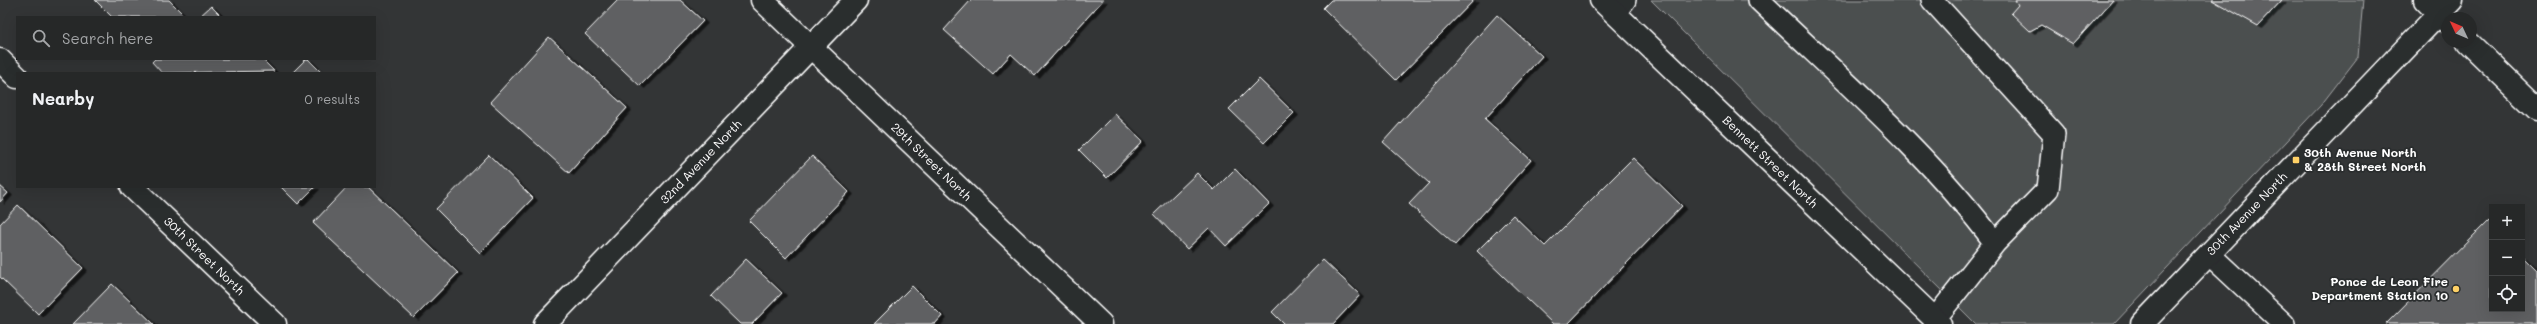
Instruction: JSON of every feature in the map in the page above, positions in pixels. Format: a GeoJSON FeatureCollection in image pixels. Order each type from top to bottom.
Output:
{"type":"FeatureCollection","features":[{"type":"Feature","properties":{"kind":"street","name":"29th Street North"},"geometry":{"type":"LineString","coordinates":[[762,0],[1101,324]]}},
{"type":"Feature","properties":{"kind":"street","name":"32nd Avenue North"},"geometry":{"type":"LineString","coordinates":[[545,324],[856,0]]}},
{"type":"Feature","properties":{"kind":"street","name":"Bennett Street North"},"geometry":{"type":"LineString","coordinates":[[1613,4],[1938,321]]}},
{"type":"Feature","properties":{"kind":"street","name":"30th Avenue North"},"geometry":{"type":"LineString","coordinates":[[2142,324],[2441,9]]}},
{"type":"Feature","properties":{"kind":"street"},"geometry":{"type":"LineString","coordinates":[[2474,48],[2537,108]]}},
{"type":"Feature","properties":{"kind":"street"},"geometry":{"type":"LineString","coordinates":[[0,60],[16,76]]}},
{"type":"Feature","properties":{"kind":"street","name":"30th Street North"},"geometry":{"type":"LineString","coordinates":[[133,188],[275,324]]}},
{"type":"Feature","properties":{"kind":"lane"},"geometry":{"type":"LineString","coordinates":[[1759,0],[1903,139],[1969,209],[1995,243]]}},
{"type":"Feature","properties":{"kind":"lane"},"geometry":{"type":"LineString","coordinates":[[1932,0],[2054,134],[2048,189],[1995,243],[1938,321]]}},
{"type":"Feature","properties":{"kind":"lane"},"geometry":{"type":"LineString","coordinates":[[2209,254],[2284,324]]}},
{"type":"Feature","properties":{"kind":"shaded area"},"geometry":{"type":"Polygon","coordinates":[[[1651,0],[2363,0],[2358,57],[2321,105],[2114,324],[1976,324],[1651,0]]]}},
{"type":"Feature","properties":{"kind":"building"},"geometry":{"type":"Polygon","coordinates":[[[95,0],[169,0],[184,15],[183,16],[111,16],[95,0]]]}},
{"type":"Feature","properties":{"kind":"building"},"geometry":{"type":"Polygon","coordinates":[[[618,0],[680,0],[703,21],[640,86],[585,34],[618,0]]]}},
{"type":"Feature","properties":{"kind":"building"},"geometry":{"type":"Polygon","coordinates":[[[971,0],[1103,0],[1035,76],[1011,54],[993,74],[944,30],[971,0]]]}},
{"type":"Feature","properties":{"kind":"building"},"geometry":{"type":"Polygon","coordinates":[[[1331,0],[1474,0],[1396,80],[1323,8],[1331,0]]]}},
{"type":"Feature","properties":{"kind":"building"},"geometry":{"type":"Polygon","coordinates":[[[2015,0],[2113,0],[2073,44],[2041,25],[2030,31],[2011,13],[2018,5],[2015,0]]]}},
{"type":"Feature","properties":{"kind":"building"},"geometry":{"type":"Polygon","coordinates":[[[2212,0],[2282,0],[2258,26],[2212,0]]]}},
{"type":"Feature","properties":{"kind":"building"},"geometry":{"type":"Polygon","coordinates":[[[211,6],[221,16],[200,16],[211,6]]]}},
{"type":"Feature","properties":{"kind":"building"},"geometry":{"type":"Polygon","coordinates":[[[1497,15],[1542,56],[1485,119],[1531,160],[1455,245],[1409,204],[1429,183],[1383,142],[1497,15]]]}},
{"type":"Feature","properties":{"kind":"building"},"geometry":{"type":"Polygon","coordinates":[[[549,37],[627,108],[569,173],[490,102],[549,37]]]}},
{"type":"Feature","properties":{"kind":"building"},"geometry":{"type":"Polygon","coordinates":[[[154,60],[263,60],[274,71],[161,72],[152,62],[154,60]]]}},
{"type":"Feature","properties":{"kind":"building"},"geometry":{"type":"Polygon","coordinates":[[[305,60],[309,60],[321,72],[293,72],[305,60]]]}},
{"type":"Feature","properties":{"kind":"building"},"geometry":{"type":"Polygon","coordinates":[[[1259,79],[1294,113],[1264,143],[1229,109],[1259,79]]]}},
{"type":"Feature","properties":{"kind":"building"},"geometry":{"type":"Polygon","coordinates":[[[1115,114],[1143,141],[1107,178],[1079,150],[1115,114]]]}},
{"type":"Feature","properties":{"kind":"building"},"geometry":{"type":"Polygon","coordinates":[[[489,155],[533,198],[480,253],[436,209],[489,155]]]}},
{"type":"Feature","properties":{"kind":"building"},"geometry":{"type":"Polygon","coordinates":[[[812,156],[849,192],[786,258],[749,221],[812,156]]]}},
{"type":"Feature","properties":{"kind":"building"},"geometry":{"type":"Polygon","coordinates":[[[1633,158],[1682,206],[1568,324],[1553,324],[1477,251],[1513,215],[1545,246],[1633,158]]]}},
{"type":"Feature","properties":{"kind":"building"},"geometry":{"type":"Polygon","coordinates":[[[1235,169],[1269,204],[1226,246],[1209,228],[1187,249],[1154,214],[1197,173],[1214,190],[1235,169]]]}},
{"type":"Feature","properties":{"kind":"building"},"geometry":{"type":"Polygon","coordinates":[[[0,186],[8,193],[0,202],[0,186]]]}},
{"type":"Feature","properties":{"kind":"building"},"geometry":{"type":"Polygon","coordinates":[[[282,188],[314,188],[298,204],[282,188]]]}},
{"type":"Feature","properties":{"kind":"building"},"geometry":{"type":"Polygon","coordinates":[[[346,188],[369,188],[458,273],[414,318],[313,223],[346,188]]]}},
{"type":"Feature","properties":{"kind":"building"},"geometry":{"type":"Polygon","coordinates":[[[18,205],[83,268],[38,314],[0,277],[0,224],[18,205]]]}},
{"type":"Feature","properties":{"kind":"building","name":"Ponce de Leon Fire Department Station 10"},"geometry":{"type":"Polygon","coordinates":[[[2488,221],[2489,312],[2525,312],[2525,258],[2537,270],[2537,324],[2386,324],[2488,221]]]}},
{"type":"Feature","properties":{"kind":"building"},"geometry":{"type":"Polygon","coordinates":[[[746,259],[782,293],[752,324],[740,324],[711,296],[746,259]]]}},
{"type":"Feature","properties":{"kind":"building"},"geometry":{"type":"Polygon","coordinates":[[[1323,260],[1360,295],[1333,324],[1284,324],[1272,312],[1323,260]]]}},
{"type":"Feature","properties":{"kind":"building"},"geometry":{"type":"Polygon","coordinates":[[[112,284],[154,324],[73,324],[112,284]]]}},
{"type":"Feature","properties":{"kind":"building"},"geometry":{"type":"Polygon","coordinates":[[[912,286],[942,316],[935,324],[874,324],[912,286]]]}},
{"type":"Feature","properties":{"kind":"place","name":"30th Avenue North & 28th Street North"},"geometry":{"type":"Point","coordinates":[2296,160]}},
{"type":"Feature","properties":{"kind":"place","name":"Ponce de Leon Fire Department Station 10"},"geometry":{"type":"Point","coordinates":[2456,289]}}]}
